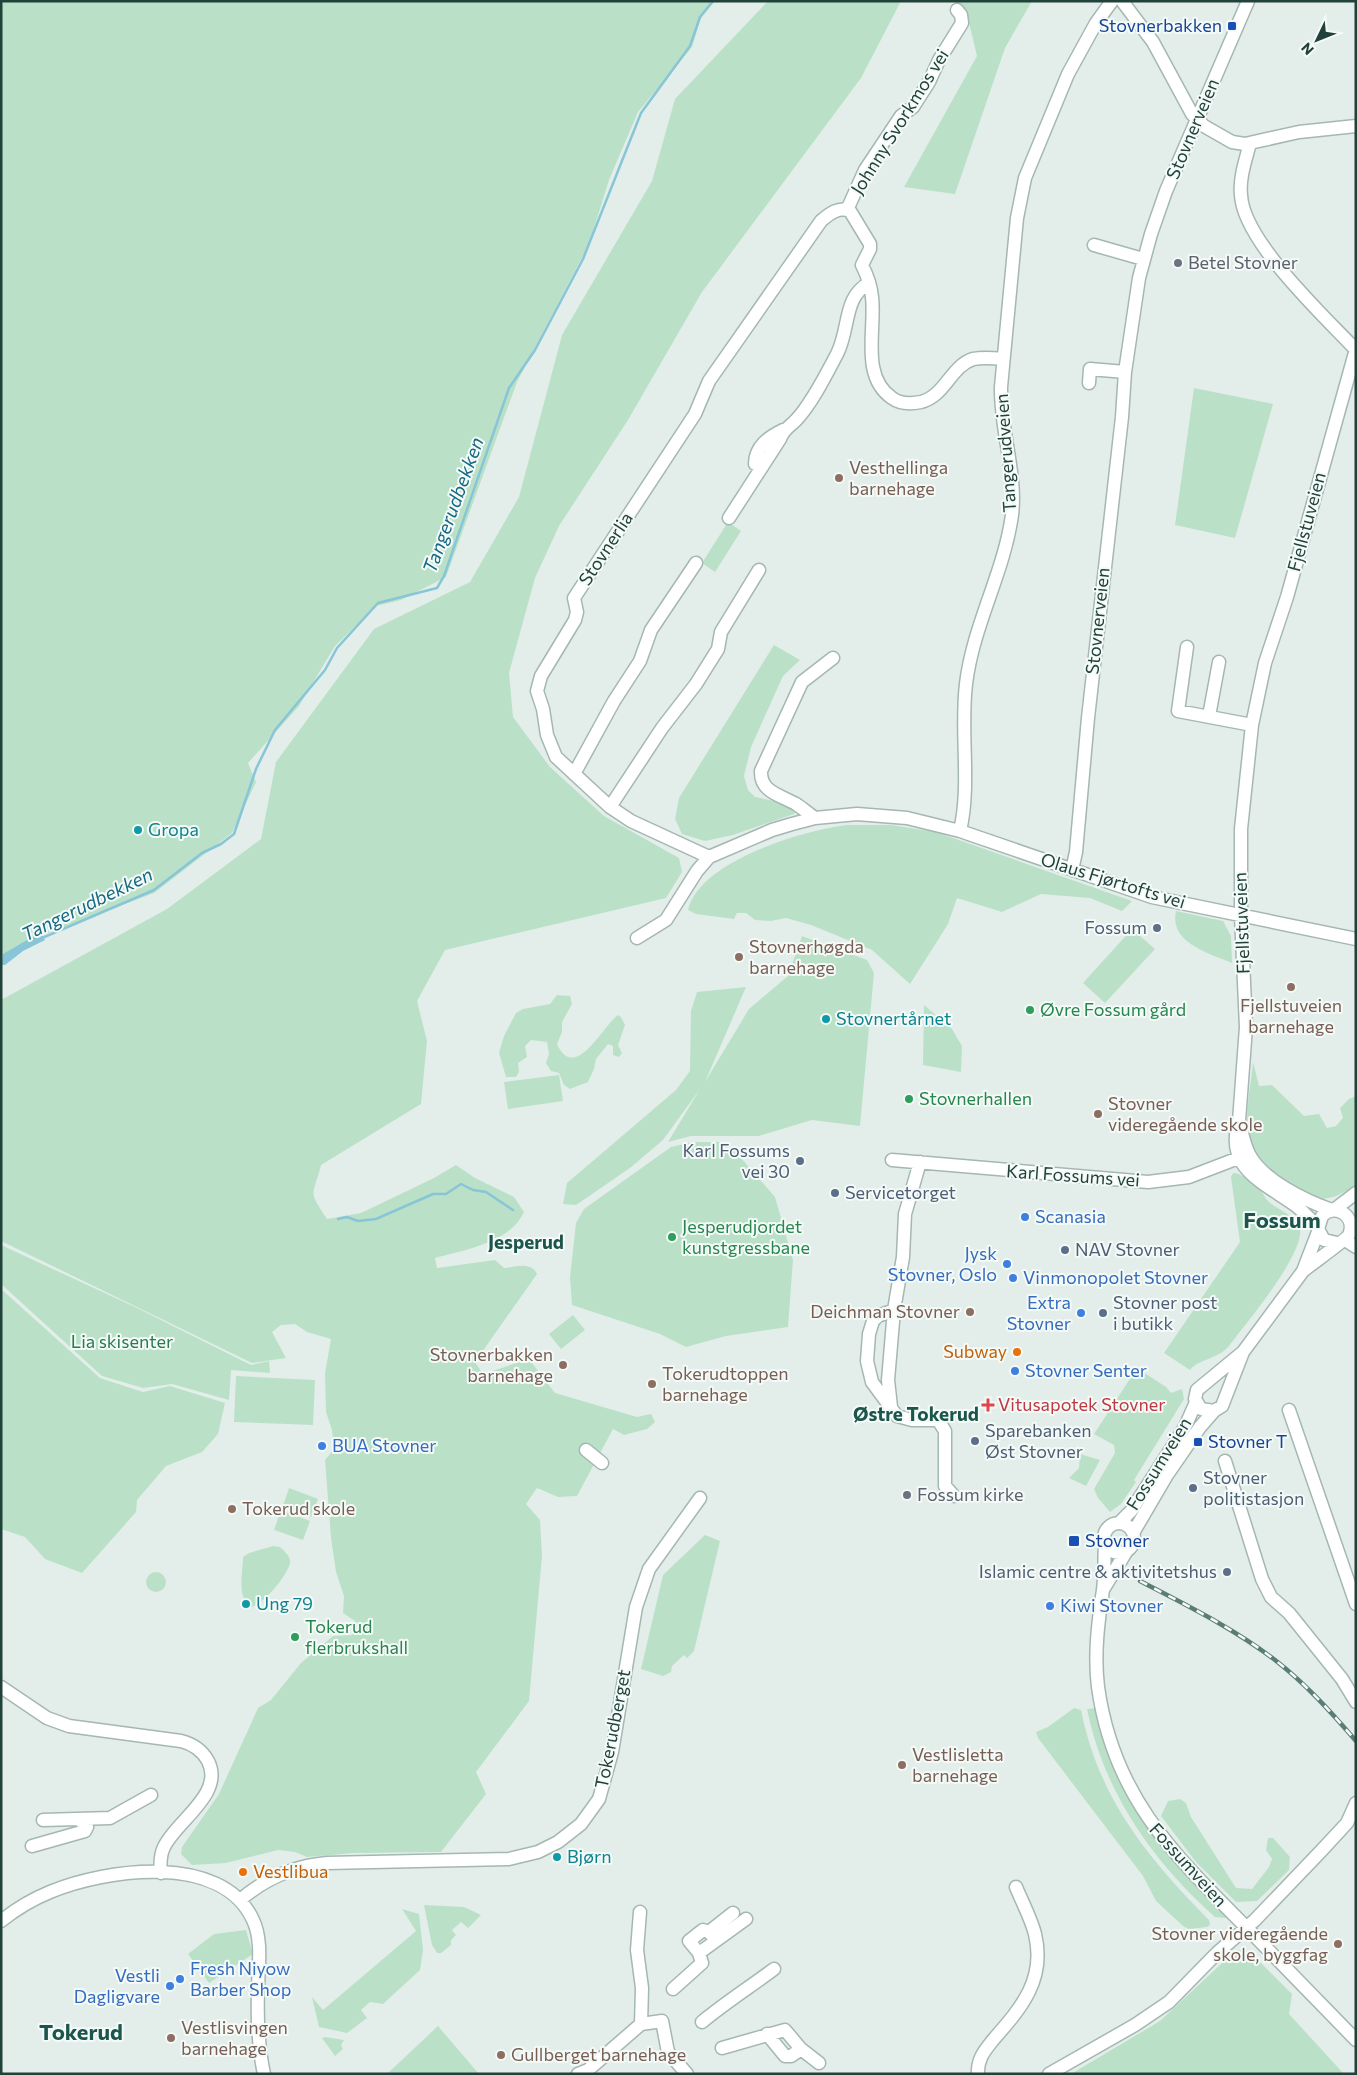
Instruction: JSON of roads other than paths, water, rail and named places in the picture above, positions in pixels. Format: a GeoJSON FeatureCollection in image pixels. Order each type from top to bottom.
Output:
{"type":"FeatureCollection","features":[{"type":"Feature","properties":{"kind":"street","name":"Tangerudveien"},"geometry":{"type":"LineString","coordinates":[[960,831],[965,804],[965,706],[967,674],[975,641],[1007,541],[1012,512],[1012,490],[1001,413],[1003,359],[1017,218],[1027,172],[1068,74],[1096,23],[1112,1]]}},
{"type":"Feature","properties":{"kind":"street"},"geometry":{"type":"LineString","coordinates":[[1122,1],[1153,42],[1181,98],[1197,120],[1232,142],[1250,143],[1299,132],[1356,126]]}},
{"type":"Feature","properties":{"kind":"street","name":"Stovnerveien"},"geometry":{"type":"LineString","coordinates":[[1072,870],[1076,852],[1125,372],[1143,259],[1166,191],[1248,1]]}},
{"type":"Feature","properties":{"kind":"street","name":"Johnny Svorkmos vei"},"geometry":{"type":"LineString","coordinates":[[847,210],[866,170],[901,116],[912,107],[932,78],[936,64],[962,22],[961,15],[957,10]]}},
{"type":"Feature","properties":{"kind":"street"},"geometry":{"type":"LineString","coordinates":[[1250,143],[1242,177],[1240,196],[1249,222],[1286,274],[1356,349]]}},
{"type":"Feature","properties":{"kind":"street","name":"Johnny Svorkmos vei"},"geometry":{"type":"LineString","coordinates":[[709,381],[821,221],[835,211],[847,210],[855,217],[868,240],[870,249],[862,265],[873,299],[873,368],[879,384],[894,399],[908,403],[924,402],[936,395],[968,362],[978,358],[1003,359]]}},
{"type":"Feature","properties":{"kind":"street"},"geometry":{"type":"LineString","coordinates":[[1094,244],[1143,259]]}},
{"type":"Feature","properties":{"kind":"street"},"geometry":{"type":"LineString","coordinates":[[755,464],[756,456],[764,442],[797,419],[838,353],[855,293],[869,283]]}},
{"type":"Feature","properties":{"kind":"street","name":"Fjellstuveien"},"geometry":{"type":"LineString","coordinates":[[1244,1156],[1234,1140],[1239,1121],[1246,1027],[1240,916],[1241,829],[1252,725],[1266,663],[1287,597],[1356,349]]}},
{"type":"Feature","properties":{"kind":"street"},"geometry":{"type":"LineString","coordinates":[[1089,383],[1090,368],[1125,372]]}},
{"type":"Feature","properties":{"kind":"street","name":"Stovnerlia"},"geometry":{"type":"LineString","coordinates":[[709,381],[695,414],[574,598],[577,612],[575,620],[541,676],[536,691],[543,709],[547,735],[556,757],[610,807],[631,821],[710,857]]}},
{"type":"Feature","properties":{"kind":"street"},"geometry":{"type":"LineString","coordinates":[[729,518],[780,439],[783,430]]}},
{"type":"Feature","properties":{"kind":"street"},"geometry":{"type":"LineString","coordinates":[[574,774],[614,701],[640,661],[651,630],[696,562]]}},
{"type":"Feature","properties":{"kind":"street"},"geometry":{"type":"LineString","coordinates":[[610,807],[662,728],[696,684],[718,649],[721,632],[759,570]]}},
{"type":"Feature","properties":{"kind":"street"},"geometry":{"type":"LineString","coordinates":[[1187,647],[1178,710],[1252,725]]}},
{"type":"Feature","properties":{"kind":"street"},"geometry":{"type":"LineString","coordinates":[[815,818],[795,804],[767,790],[761,782],[761,771],[802,682],[833,658]]}},
{"type":"Feature","properties":{"kind":"street"},"geometry":{"type":"LineString","coordinates":[[1209,716],[1219,662]]}},
{"type":"Feature","properties":{"kind":"street","name":"Olaus Fjørtofts vei"},"geometry":{"type":"LineString","coordinates":[[710,857],[772,830],[815,818],[857,814],[907,818],[960,831],[1152,897],[1356,939]]}},
{"type":"Feature","properties":{"kind":"street"},"geometry":{"type":"LineString","coordinates":[[637,938],[666,920],[697,871],[710,857]]}},
{"type":"Feature","properties":{"kind":"street"},"geometry":{"type":"LineString","coordinates":[[1243,1352],[1222,1406],[1214,1411],[1201,1409],[1196,1402],[1197,1390],[1243,1352],[1303,1271],[1350,1233],[1353,1220],[1343,1212],[1301,1197],[1244,1156]]}},
{"type":"Feature","properties":{"kind":"street"},"geometry":{"type":"LineString","coordinates":[[1244,1156],[1256,1179],[1295,1206],[1328,1242],[1341,1242],[1356,1248]]}},
{"type":"Feature","properties":{"kind":"street","name":"Karl Fossums vei"},"geometry":{"type":"LineString","coordinates":[[892,1160],[1148,1182],[1189,1177],[1244,1156]]}},
{"type":"Feature","properties":{"kind":"street"},"geometry":{"type":"LineString","coordinates":[[891,1409],[888,1380],[894,1310],[903,1257],[905,1214],[920,1162]]}},
{"type":"Feature","properties":{"kind":"street"},"geometry":{"type":"LineString","coordinates":[[1303,1271],[1322,1216],[1356,1194]]}},
{"type":"Feature","properties":{"kind":"street"},"geometry":{"type":"LineString","coordinates":[[894,1310],[878,1316],[873,1321],[869,1334],[867,1361],[872,1382],[897,1416],[912,1420],[938,1420],[945,1430],[945,1486],[954,1496]]}},
{"type":"Feature","properties":{"kind":"street"},"geometry":{"type":"LineString","coordinates":[[1207,1382],[1221,1386],[1225,1396]]}},
{"type":"Feature","properties":{"kind":"street","name":"Fossumveien"},"geometry":{"type":"LineString","coordinates":[[1119,1523],[1131,1511],[1185,1427],[1196,1402]]}},
{"type":"Feature","properties":{"kind":"street"},"geometry":{"type":"LineString","coordinates":[[1290,1410],[1356,1604]]}},
{"type":"Feature","properties":{"kind":"street","name":"Fossumveien"},"geometry":{"type":"LineString","coordinates":[[1133,1533],[1167,1475],[1200,1427],[1214,1411]]}},
{"type":"Feature","properties":{"kind":"street"},"geometry":{"type":"LineString","coordinates":[[586,1450],[602,1463]]}},
{"type":"Feature","properties":{"kind":"street"},"geometry":{"type":"LineString","coordinates":[[1225,1461],[1262,1579],[1271,1597],[1289,1613],[1342,1679],[1356,1702]]}},
{"type":"Feature","properties":{"kind":"street","name":"Tokerudberget"},"geometry":{"type":"LineString","coordinates":[[240,1900],[266,1881],[301,1866],[327,1863],[509,1859],[538,1852],[558,1842],[581,1824],[599,1799],[609,1762],[636,1607],[649,1569],[700,1498]]}},
{"type":"Feature","properties":{"kind":"street"},"geometry":{"type":"LineString","coordinates":[[1119,1523],[1129,1527],[1133,1533],[1133,1544],[1126,1552],[1115,1554],[1105,1544],[1106,1530],[1112,1525],[1119,1523]]}},
{"type":"Feature","properties":{"kind":"street","name":"Fossumveien"},"geometry":{"type":"LineString","coordinates":[[1105,1544],[1104,1588],[1096,1648],[1098,1686],[1106,1726],[1119,1766],[1135,1800],[1158,1835],[1185,1866],[1356,2040]]}},
{"type":"Feature","properties":{"kind":"street","name":"Fossumveien"},"geometry":{"type":"LineString","coordinates":[[1104,1588],[1126,1552]]}},
{"type":"Feature","properties":{"kind":"street"},"geometry":{"type":"LineString","coordinates":[[1,1687],[47,1718],[69,1726],[181,1741],[193,1746],[202,1753],[211,1768],[210,1784],[199,1804],[164,1846],[160,1873]]}},
{"type":"Feature","properties":{"kind":"street"},"geometry":{"type":"LineString","coordinates":[[43,1820],[84,1823],[111,1821],[151,1795]]}},
{"type":"Feature","properties":{"kind":"street"},"geometry":{"type":"LineString","coordinates":[[1049,2074],[1157,2012],[1246,1927],[1347,1823],[1356,1804]]}},
{"type":"Feature","properties":{"kind":"street"},"geometry":{"type":"LineString","coordinates":[[32,1846],[70,1837],[86,1830],[84,1823]]}},
{"type":"Feature","properties":{"kind":"street"},"geometry":{"type":"LineString","coordinates":[[1,1921],[38,1897],[70,1886],[121,1874],[181,1874],[208,1879],[226,1889],[240,1900],[253,1920],[258,1941],[258,2032],[264,2074]]}},
{"type":"Feature","properties":{"kind":"street"},"geometry":{"type":"LineString","coordinates":[[978,2074],[982,2055],[1020,2010],[1031,1992],[1035,1978],[1037,1962],[1035,1935],[1016,1887]]}},
{"type":"Feature","properties":{"kind":"street"},"geometry":{"type":"LineString","coordinates":[[640,1912],[637,1950],[642,1988],[641,2024]]}},
{"type":"Feature","properties":{"kind":"street"},"geometry":{"type":"LineString","coordinates":[[673,1989],[702,1963],[699,1953],[733,1913]]}},
{"type":"Feature","properties":{"kind":"street"},"geometry":{"type":"LineString","coordinates":[[712,1936],[746,1918]]}},
{"type":"Feature","properties":{"kind":"street"},"geometry":{"type":"LineString","coordinates":[[702,2022],[731,1998],[740,1995],[774,1969]]}},
{"type":"Feature","properties":{"kind":"street"},"geometry":{"type":"LineString","coordinates":[[578,2074],[588,2070],[641,2024],[662,2021],[668,2052],[682,2072]]}},
{"type":"Feature","properties":{"kind":"street"},"geometry":{"type":"LineString","coordinates":[[722,2048],[767,2034],[785,2056],[791,2056],[801,2049],[819,2063]]}},
{"type":"Feature","properties":{"kind":"water"},"geometry":{"type":"Polygon","coordinates":[[[41,932],[45,940],[23,951],[5,965],[1,965],[3,954],[41,932]]]}},
{"type":"Feature","properties":{"kind":"waterway","name":"Tangerudbekken"},"geometry":{"type":"LineString","coordinates":[[42,938],[154,890],[202,853],[221,844],[234,834],[256,769],[275,730],[325,670],[337,648],[378,603],[437,588],[444,576],[509,388],[535,350],[583,259],[641,113],[690,46],[700,17],[713,1]]}},
{"type":"Feature","properties":{"kind":"waterway"},"geometry":{"type":"LineString","coordinates":[[338,1219],[347,1217],[358,1221],[376,1219],[433,1194],[446,1194],[461,1184],[473,1190],[486,1192],[513,1210]]}},
{"type":"Feature","properties":{"kind":"railway"},"geometry":{"type":"LineString","coordinates":[[1140,1581],[1226,1627],[1259,1648],[1308,1689],[1356,1741]]}},
{"type":"Feature","properties":{"kind":"place","name":"Stovnerbakken"},"geometry":{"type":"Point","coordinates":[1232,26]}},
{"type":"Feature","properties":{"kind":"place","name":"Betel Stovner"},"geometry":{"type":"Point","coordinates":[1178,263]}},
{"type":"Feature","properties":{"kind":"place","name":"Vesthellinga barnehage"},"geometry":{"type":"Point","coordinates":[839,478]}},
{"type":"Feature","properties":{"kind":"place","name":"Gropa"},"geometry":{"type":"Point","coordinates":[138,830]}},
{"type":"Feature","properties":{"kind":"place","name":"Fossum"},"geometry":{"type":"Point","coordinates":[1157,928]}},
{"type":"Feature","properties":{"kind":"place","name":"Stovnerhøgda barnehage"},"geometry":{"type":"Point","coordinates":[739,957]}},
{"type":"Feature","properties":{"kind":"place","name":"Fjellstuveien barnehage"},"geometry":{"type":"Point","coordinates":[1291,987]}},
{"type":"Feature","properties":{"kind":"place","name":"Øvre Fossum gård"},"geometry":{"type":"Point","coordinates":[1030,1010]}},
{"type":"Feature","properties":{"kind":"place","name":"Stovnertårnet"},"geometry":{"type":"Point","coordinates":[826,1019]}},
{"type":"Feature","properties":{"kind":"place","name":"Stovnerhallen"},"geometry":{"type":"Point","coordinates":[909,1099]}},
{"type":"Feature","properties":{"kind":"place","name":"Stovner videregående skole"},"geometry":{"type":"Point","coordinates":[1098,1114]}},
{"type":"Feature","properties":{"kind":"place","name":"Karl Fossums vei 30"},"geometry":{"type":"Point","coordinates":[800,1161]}},
{"type":"Feature","properties":{"kind":"place","name":"Servicetorget"},"geometry":{"type":"Point","coordinates":[835,1193]}},
{"type":"Feature","properties":{"kind":"place","name":"Scanasia"},"geometry":{"type":"Point","coordinates":[1025,1217]}},
{"type":"Feature","properties":{"kind":"place","name":"Jesperudjordet kunstgressbane"},"geometry":{"type":"Point","coordinates":[672,1237]}},
{"type":"Feature","properties":{"kind":"place","name":"NAV Stovner"},"geometry":{"type":"Point","coordinates":[1065,1250]}},
{"type":"Feature","properties":{"kind":"place","name":"Jysk Stovner, Oslo"},"geometry":{"type":"Point","coordinates":[1007,1264]}},
{"type":"Feature","properties":{"kind":"place","name":"Vinmonopolet Stovner"},"geometry":{"type":"Point","coordinates":[1013,1278]}},
{"type":"Feature","properties":{"kind":"place","name":"Deichman Stovner"},"geometry":{"type":"Point","coordinates":[970,1312]}},
{"type":"Feature","properties":{"kind":"place","name":"Extra Stovner"},"geometry":{"type":"Point","coordinates":[1081,1313]}},
{"type":"Feature","properties":{"kind":"place","name":"Stovner post i butikk"},"geometry":{"type":"Point","coordinates":[1103,1313]}},
{"type":"Feature","properties":{"kind":"place","name":"Subway"},"geometry":{"type":"Point","coordinates":[1017,1352]}},
{"type":"Feature","properties":{"kind":"place","name":"Stovnerbakken barnehage"},"geometry":{"type":"Point","coordinates":[563,1365]}},
{"type":"Feature","properties":{"kind":"place","name":"Stovner Senter"},"geometry":{"type":"Point","coordinates":[1015,1371]}},
{"type":"Feature","properties":{"kind":"place","name":"Tokerudtoppen barnehage"},"geometry":{"type":"Point","coordinates":[652,1384]}},
{"type":"Feature","properties":{"kind":"place","name":"Vitusapotek Stovner"},"geometry":{"type":"Point","coordinates":[988,1405]}},
{"type":"Feature","properties":{"kind":"place","name":"Sparebanken Øst Stovner"},"geometry":{"type":"Point","coordinates":[975,1441]}},
{"type":"Feature","properties":{"kind":"place","name":"Stovner T"},"geometry":{"type":"Point","coordinates":[1198,1442]}},
{"type":"Feature","properties":{"kind":"place","name":"BUA Stovner"},"geometry":{"type":"Point","coordinates":[322,1446]}},
{"type":"Feature","properties":{"kind":"place","name":"Stovner politistasjon"},"geometry":{"type":"Point","coordinates":[1193,1488]}},
{"type":"Feature","properties":{"kind":"place","name":"Fossum kirke"},"geometry":{"type":"Point","coordinates":[907,1495]}},
{"type":"Feature","properties":{"kind":"place","name":"Tokerud skole"},"geometry":{"type":"Point","coordinates":[232,1509]}},
{"type":"Feature","properties":{"kind":"place","name":"Stovner"},"geometry":{"type":"Point","coordinates":[1074,1541]}},
{"type":"Feature","properties":{"kind":"place","name":"Islamic centre & aktivitetshus"},"geometry":{"type":"Point","coordinates":[1227,1572]}},
{"type":"Feature","properties":{"kind":"place","name":"Ung 79"},"geometry":{"type":"Point","coordinates":[246,1604]}},
{"type":"Feature","properties":{"kind":"place","name":"Kiwi Stovner"},"geometry":{"type":"Point","coordinates":[1050,1606]}},
{"type":"Feature","properties":{"kind":"place","name":"Tokerud flerbrukshall"},"geometry":{"type":"Point","coordinates":[295,1637]}},
{"type":"Feature","properties":{"kind":"place","name":"Vestlisletta barnehage"},"geometry":{"type":"Point","coordinates":[902,1765]}},
{"type":"Feature","properties":{"kind":"place","name":"Bjørn"},"geometry":{"type":"Point","coordinates":[557,1857]}},
{"type":"Feature","properties":{"kind":"place","name":"Vestlibua"},"geometry":{"type":"Point","coordinates":[243,1872]}},
{"type":"Feature","properties":{"kind":"place","name":"Stovner videregående skole, byggfag"},"geometry":{"type":"Point","coordinates":[1338,1944]}},
{"type":"Feature","properties":{"kind":"place","name":"Fresh Niyow Barber Shop"},"geometry":{"type":"Point","coordinates":[180,1979]}},
{"type":"Feature","properties":{"kind":"place","name":"Vestli Dagligvare"},"geometry":{"type":"Point","coordinates":[170,1986]}},
{"type":"Feature","properties":{"kind":"place","name":"Vestlisvingen barnehage"},"geometry":{"type":"Point","coordinates":[171,2038]}},
{"type":"Feature","properties":{"kind":"place","name":"Gullberget barnehage"},"geometry":{"type":"Point","coordinates":[501,2055]}},
{"type":"Feature","properties":{"kind":"district","name":"Fossum"},"geometry":{"type":"Point","coordinates":[1282,1220]}},
{"type":"Feature","properties":{"kind":"district","name":"Jesperud"},"geometry":{"type":"Point","coordinates":[526,1242]}},
{"type":"Feature","properties":{"kind":"district","name":"Østre Tokerud"},"geometry":{"type":"Point","coordinates":[916,1414]}},
{"type":"Feature","properties":{"kind":"district","name":"Tokerud"},"geometry":{"type":"Point","coordinates":[81,2032]}},
{"type":"Feature","properties":{"kind":"park label","name":"Lia skisenter"},"geometry":{"type":"Point","coordinates":[122,1342]}}]}
